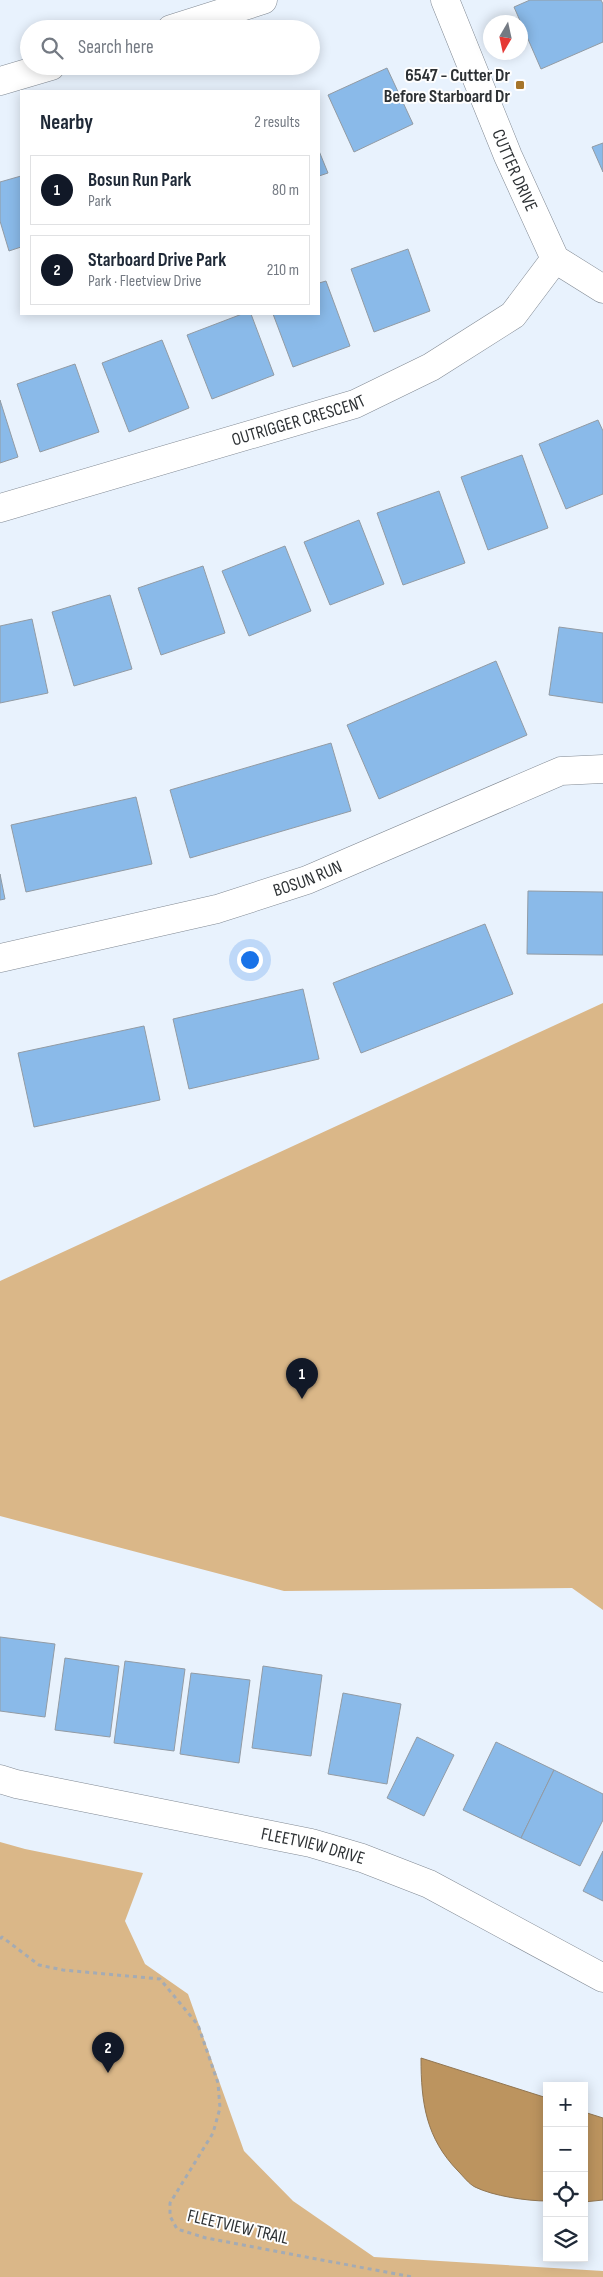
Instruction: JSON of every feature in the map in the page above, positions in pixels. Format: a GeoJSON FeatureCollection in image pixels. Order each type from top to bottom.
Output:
{"type":"FeatureCollection","features":[{"type":"Feature","properties":{"kind":"street"},"geometry":{"type":"LineString","coordinates":[[200,20],[264,0]]}},
{"type":"Feature","properties":{"kind":"street","name":"CUTTER DRIVE"},"geometry":{"type":"LineString","coordinates":[[445,0],[508,156],[555,259]]}},
{"type":"Feature","properties":{"kind":"street"},"geometry":{"type":"LineString","coordinates":[[0,81],[20,75]]}},
{"type":"Feature","properties":{"kind":"street"},"geometry":{"type":"LineString","coordinates":[[555,259],[603,289]]}},
{"type":"Feature","properties":{"kind":"street","name":"OUTRIGGER CRESCENT"},"geometry":{"type":"LineString","coordinates":[[0,508],[355,404],[431,367],[514,315],[555,259]]}},
{"type":"Feature","properties":{"kind":"street","name":"BOSUN RUN"},"geometry":{"type":"LineString","coordinates":[[0,958],[217,909],[307,880],[561,771],[603,770]]}},
{"type":"Feature","properties":{"kind":"street","name":"FLEETVIEW DRIVE"},"geometry":{"type":"LineString","coordinates":[[0,1779],[16,1784],[311,1843],[362,1858],[429,1884],[603,1978]]}},
{"type":"Feature","properties":{"kind":"path","name":"FLEETVIEW TRAIL"},"geometry":{"type":"LineString","coordinates":[[0,1939],[2,1937],[40,1965],[63,1970],[160,1979],[198,2025],[218,2083],[220,2108],[213,2133],[170,2203],[170,2216],[177,2229],[206,2238],[412,2277]]}},
{"type":"Feature","properties":{"kind":"shaded area"},"geometry":{"type":"Polygon","coordinates":[[[603,1003],[603,1610],[572,1588],[284,1591],[0,1516],[0,1281],[603,1003]]]}},
{"type":"Feature","properties":{"kind":"shaded area"},"geometry":{"type":"Polygon","coordinates":[[[0,1842],[25,1849],[143,1873],[125,1921],[145,1964],[188,1994],[244,2151],[293,2201],[374,2257],[603,2271],[603,2277],[0,2277],[0,1842]]]}},
{"type":"Feature","properties":{"kind":"shaded area"},"geometry":{"type":"Polygon","coordinates":[[[421,2058],[543,2097],[543,2201],[510,2197],[482,2190],[471,2184],[458,2171],[447,2159],[432,2133],[424,2105],[421,2058]]]}},
{"type":"Feature","properties":{"kind":"shaded area"},"geometry":{"type":"Polygon","coordinates":[[[588,2113],[603,2118],[603,2200],[588,2202],[588,2113]]]}},
{"type":"Feature","properties":{"kind":"building"},"geometry":{"type":"Polygon","coordinates":[[[530,0],[601,0],[603,4],[603,42],[541,69],[528,39],[528,15],[517,15],[514,7],[530,0]]]}},
{"type":"Feature","properties":{"kind":"building"},"geometry":{"type":"Polygon","coordinates":[[[387,68],[413,124],[354,152],[328,95],[387,68]]]}},
{"type":"Feature","properties":{"kind":"building"},"geometry":{"type":"Polygon","coordinates":[[[603,143],[603,172],[592,147],[603,143]]]}},
{"type":"Feature","properties":{"kind":"building"},"geometry":{"type":"Polygon","coordinates":[[[320,153],[328,173],[320,176],[320,153]]]}},
{"type":"Feature","properties":{"kind":"building"},"geometry":{"type":"Polygon","coordinates":[[[20,176],[20,247],[9,251],[0,221],[0,182],[20,176]]]}},
{"type":"Feature","properties":{"kind":"building"},"geometry":{"type":"Polygon","coordinates":[[[408,249],[430,311],[374,332],[351,269],[408,249]]]}},
{"type":"Feature","properties":{"kind":"building"},"geometry":{"type":"Polygon","coordinates":[[[326,281],[350,346],[293,367],[273,315],[320,315],[320,283],[326,281]]]}},
{"type":"Feature","properties":{"kind":"building"},"geometry":{"type":"Polygon","coordinates":[[[239,315],[251,315],[274,375],[212,399],[187,335],[239,315]]]}},
{"type":"Feature","properties":{"kind":"building"},"geometry":{"type":"Polygon","coordinates":[[[162,340],[189,408],[129,432],[102,363],[162,340]]]}},
{"type":"Feature","properties":{"kind":"building"},"geometry":{"type":"Polygon","coordinates":[[[75,364],[99,432],[40,452],[17,384],[75,364]]]}},
{"type":"Feature","properties":{"kind":"building"},"geometry":{"type":"Polygon","coordinates":[[[0,400],[18,457],[0,463],[0,400]]]}},
{"type":"Feature","properties":{"kind":"building"},"geometry":{"type":"Polygon","coordinates":[[[598,420],[603,431],[603,494],[566,509],[539,444],[598,420]]]}},
{"type":"Feature","properties":{"kind":"building"},"geometry":{"type":"Polygon","coordinates":[[[522,455],[548,528],[488,550],[461,477],[522,455]]]}},
{"type":"Feature","properties":{"kind":"building"},"geometry":{"type":"Polygon","coordinates":[[[439,491],[465,563],[403,585],[377,513],[439,491]]]}},
{"type":"Feature","properties":{"kind":"building"},"geometry":{"type":"Polygon","coordinates":[[[359,520],[384,584],[330,605],[304,542],[359,520]]]}},
{"type":"Feature","properties":{"kind":"building"},"geometry":{"type":"Polygon","coordinates":[[[285,546],[311,611],[249,636],[222,571],[285,546]]]}},
{"type":"Feature","properties":{"kind":"building"},"geometry":{"type":"Polygon","coordinates":[[[203,566],[225,633],[161,655],[138,588],[203,566]]]}},
{"type":"Feature","properties":{"kind":"building"},"geometry":{"type":"Polygon","coordinates":[[[110,595],[132,669],[74,686],[52,612],[110,595]]]}},
{"type":"Feature","properties":{"kind":"building"},"geometry":{"type":"Polygon","coordinates":[[[32,619],[48,693],[0,703],[0,626],[32,619]]]}},
{"type":"Feature","properties":{"kind":"building"},"geometry":{"type":"Polygon","coordinates":[[[559,627],[603,633],[603,703],[549,695],[559,627]]]}},
{"type":"Feature","properties":{"kind":"building"},"geometry":{"type":"Polygon","coordinates":[[[496,661],[527,735],[379,799],[347,725],[496,661]]]}},
{"type":"Feature","properties":{"kind":"building"},"geometry":{"type":"Polygon","coordinates":[[[331,743],[351,811],[190,858],[170,790],[331,743]]]}},
{"type":"Feature","properties":{"kind":"building"},"geometry":{"type":"Polygon","coordinates":[[[136,797],[152,864],[26,892],[11,825],[136,797]]]}},
{"type":"Feature","properties":{"kind":"building"},"geometry":{"type":"Polygon","coordinates":[[[0,874],[5,899],[0,900],[0,874]]]}},
{"type":"Feature","properties":{"kind":"building"},"geometry":{"type":"Polygon","coordinates":[[[528,891],[603,892],[603,955],[527,954],[528,891]]]}},
{"type":"Feature","properties":{"kind":"building"},"geometry":{"type":"Polygon","coordinates":[[[485,924],[513,994],[361,1053],[333,983],[485,924]]]}},
{"type":"Feature","properties":{"kind":"building"},"geometry":{"type":"Polygon","coordinates":[[[303,989],[319,1059],[189,1089],[173,1019],[303,989]]]}},
{"type":"Feature","properties":{"kind":"building"},"geometry":{"type":"Polygon","coordinates":[[[144,1026],[160,1100],[34,1127],[18,1053],[144,1026]]]}},
{"type":"Feature","properties":{"kind":"building"},"geometry":{"type":"Polygon","coordinates":[[[0,1637],[55,1644],[45,1717],[0,1711],[0,1637]]]}},
{"type":"Feature","properties":{"kind":"building"},"geometry":{"type":"Polygon","coordinates":[[[65,1658],[119,1666],[110,1737],[55,1730],[65,1658]]]}},
{"type":"Feature","properties":{"kind":"building"},"geometry":{"type":"Polygon","coordinates":[[[125,1661],[185,1669],[174,1751],[114,1743],[125,1661]]]}},
{"type":"Feature","properties":{"kind":"building"},"geometry":{"type":"Polygon","coordinates":[[[263,1666],[322,1675],[311,1756],[252,1748],[263,1666]]]}},
{"type":"Feature","properties":{"kind":"building"},"geometry":{"type":"Polygon","coordinates":[[[191,1673],[250,1680],[239,1763],[180,1754],[191,1673]]]}},
{"type":"Feature","properties":{"kind":"building"},"geometry":{"type":"Polygon","coordinates":[[[343,1693],[401,1704],[387,1784],[328,1774],[343,1693]]]}},
{"type":"Feature","properties":{"kind":"building"},"geometry":{"type":"Polygon","coordinates":[[[417,1737],[454,1755],[424,1816],[387,1798],[417,1737]]]}},
{"type":"Feature","properties":{"kind":"building"},"geometry":{"type":"Polygon","coordinates":[[[496,1742],[554,1770],[521,1838],[463,1810],[496,1742]]]}},
{"type":"Feature","properties":{"kind":"building"},"geometry":{"type":"Polygon","coordinates":[[[554,1770],[603,1794],[603,1820],[580,1866],[521,1838],[554,1770]]]}},
{"type":"Feature","properties":{"kind":"building"},"geometry":{"type":"Polygon","coordinates":[[[603,1851],[603,1901],[583,1891],[603,1851]]]}},
{"type":"Feature","properties":{"kind":"place","name":"6547 - Cutter Dr Before Starboard Dr"},"geometry":{"type":"Point","coordinates":[520,85]}},
{"type":"Feature","properties":{"kind":"place","name":"Bosun Run Park"},"geometry":{"type":"Point","coordinates":[302,1399]}},
{"type":"Feature","properties":{"kind":"place","name":"Starboard Drive Park"},"geometry":{"type":"Point","coordinates":[108,2073]}}]}
